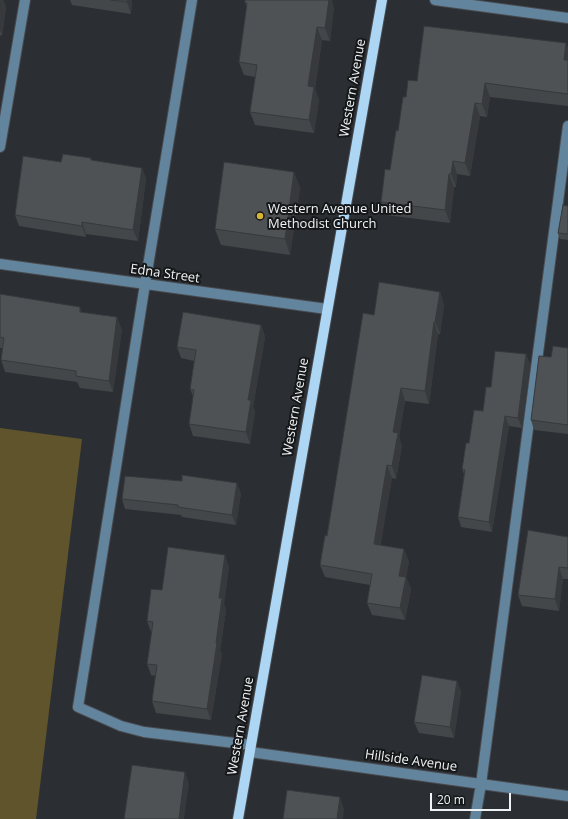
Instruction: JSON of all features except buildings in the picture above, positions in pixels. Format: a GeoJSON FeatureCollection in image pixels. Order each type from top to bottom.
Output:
{"type":"FeatureCollection","features":[{"type":"Feature","properties":{"kind":"main road","name":"Western Avenue"},"geometry":{"type":"LineString","coordinates":[[238,819],[382,0]]}},
{"type":"Feature","properties":{"kind":"street"},"geometry":{"type":"LineString","coordinates":[[0,147],[25,0]]}},
{"type":"Feature","properties":{"kind":"street"},"geometry":{"type":"LineString","coordinates":[[145,284],[192,0]]}},
{"type":"Feature","properties":{"kind":"street"},"geometry":{"type":"LineString","coordinates":[[435,0],[568,18]]}},
{"type":"Feature","properties":{"kind":"street"},"geometry":{"type":"LineString","coordinates":[[475,819],[563,199],[568,126]]}},
{"type":"Feature","properties":{"kind":"street","name":"Edna Street"},"geometry":{"type":"LineString","coordinates":[[0,264],[327,308]]}},
{"type":"Feature","properties":{"kind":"street","name":"Hillside Avenue"},"geometry":{"type":"LineString","coordinates":[[145,284],[78,707],[121,726],[144,732],[568,796]]}},
{"type":"Feature","properties":{"kind":"shaded area"},"geometry":{"type":"Polygon","coordinates":[[[0,428],[82,439],[36,819],[0,819],[0,428]]]}},
{"type":"Feature","properties":{"kind":"place","name":"Western Avenue United Methodist Church"},"geometry":{"type":"Point","coordinates":[260,216]}}]}
